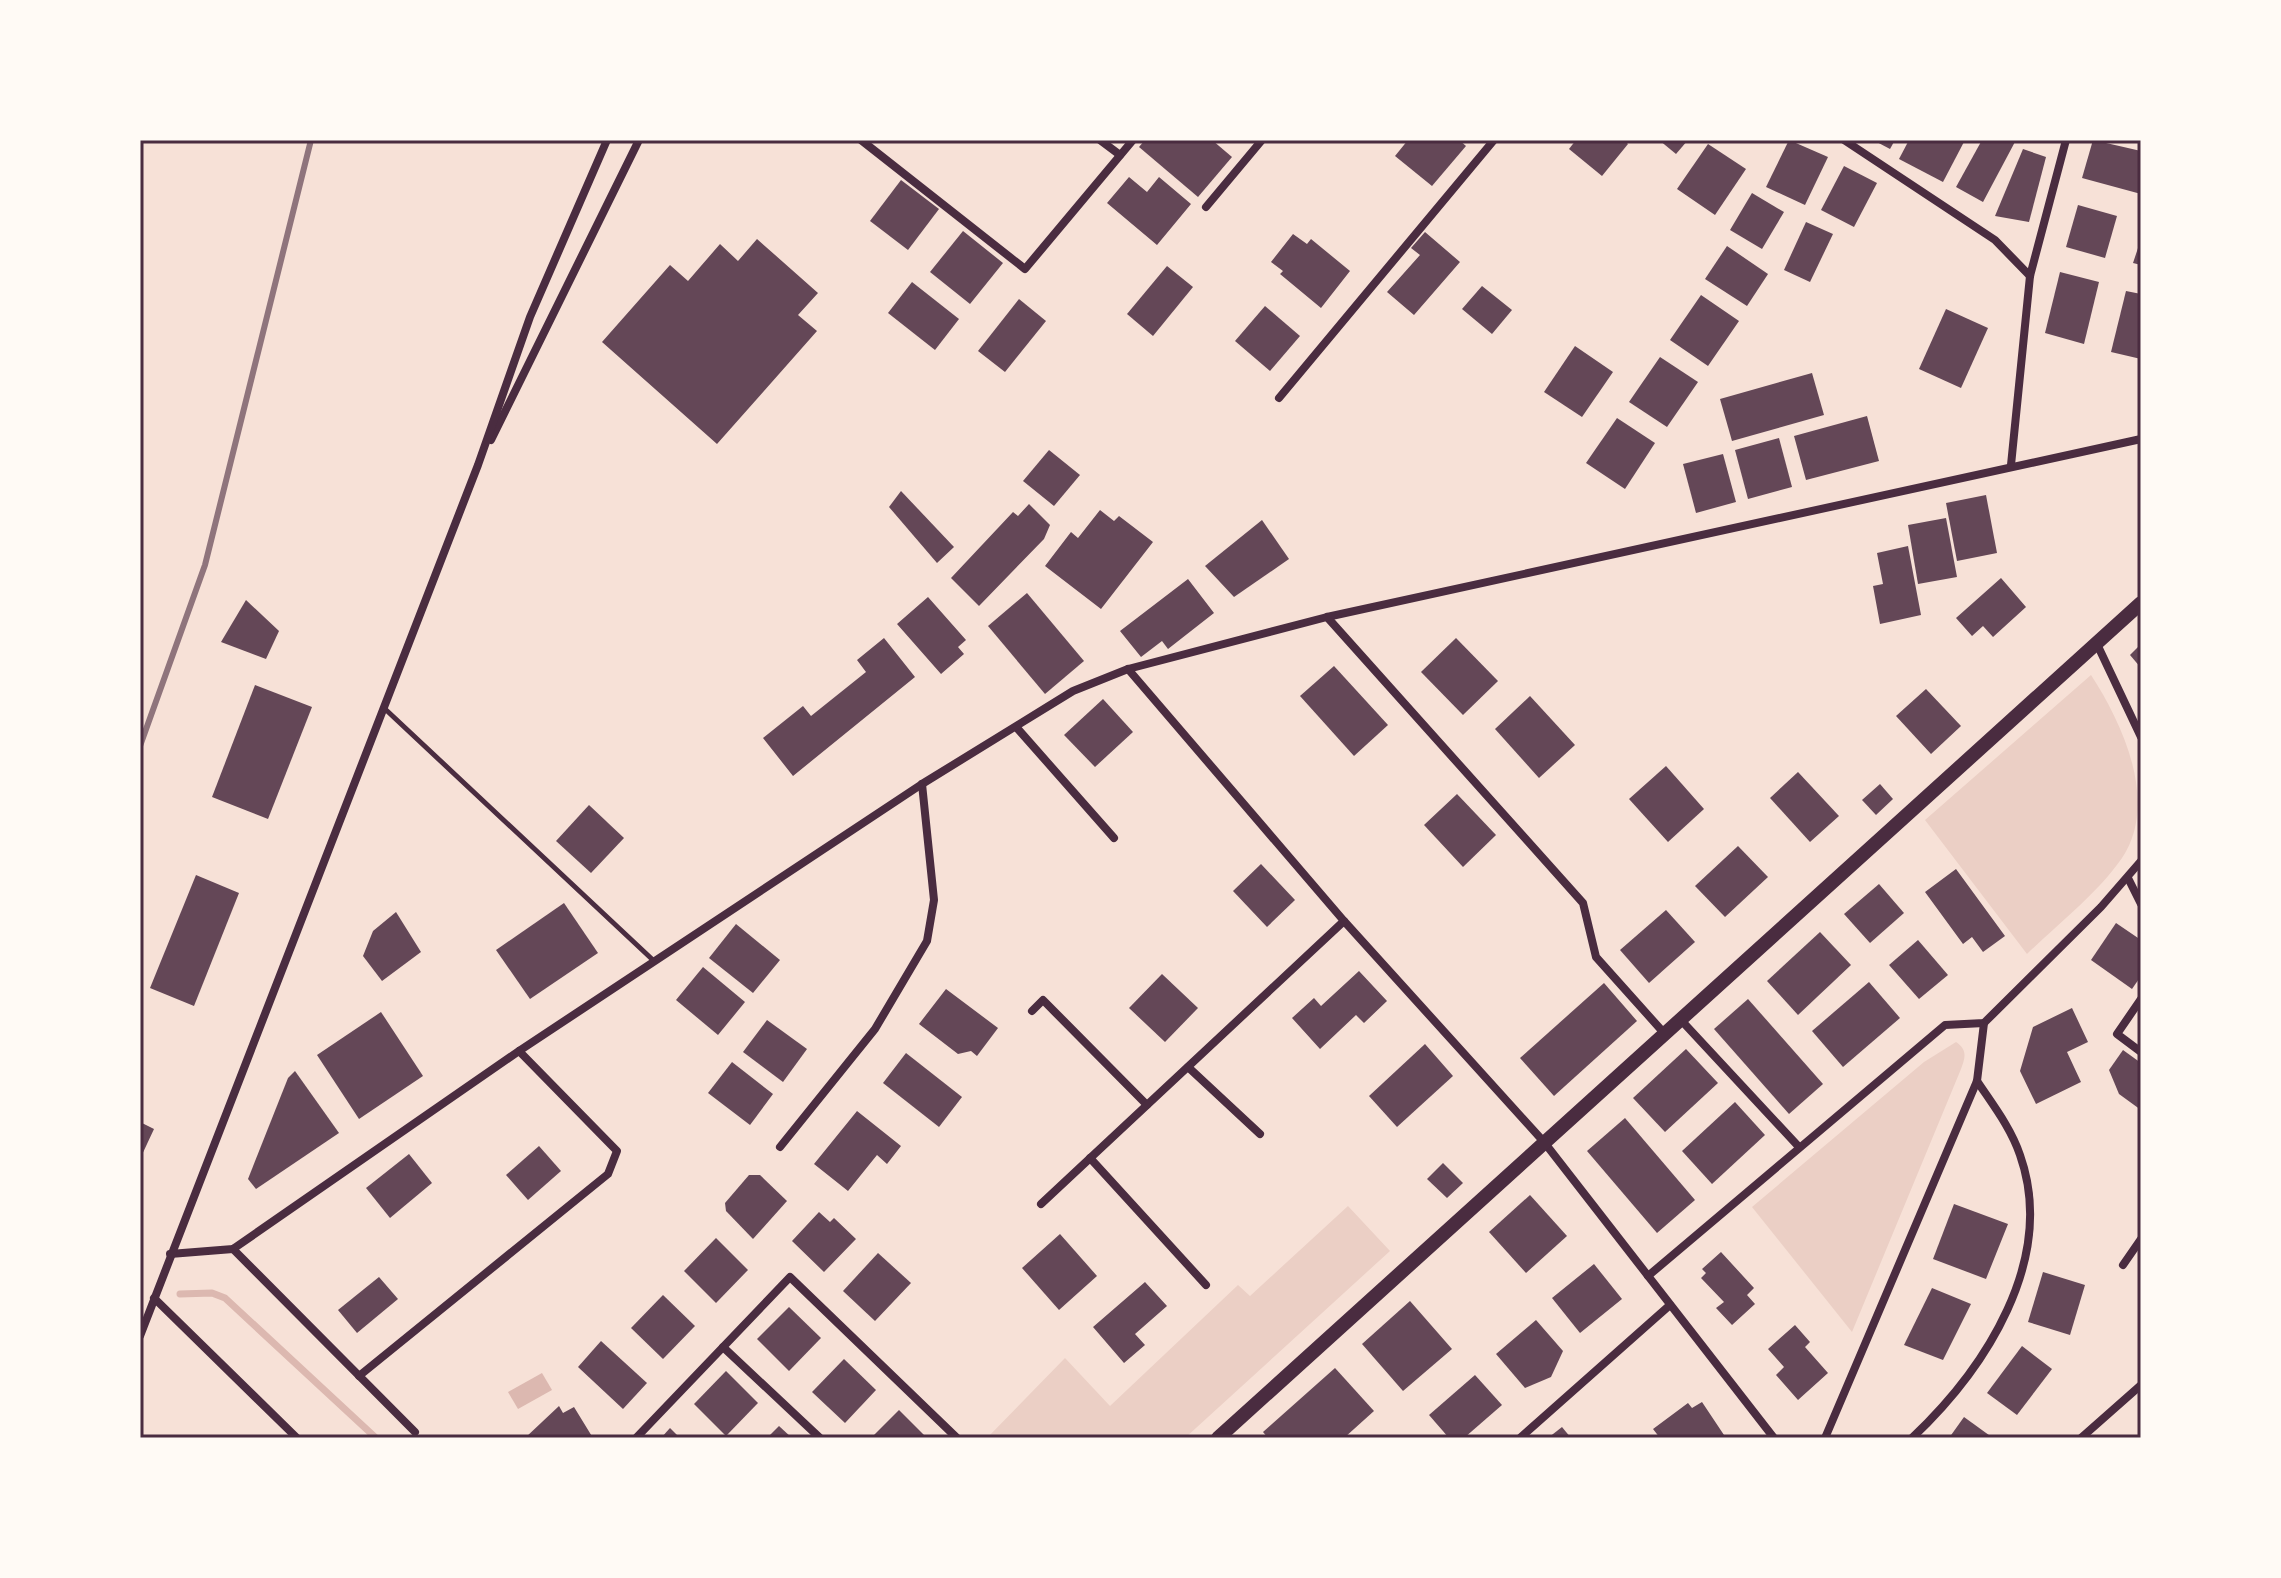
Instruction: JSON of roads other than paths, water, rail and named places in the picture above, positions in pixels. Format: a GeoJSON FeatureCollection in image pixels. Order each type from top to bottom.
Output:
{"type":"FeatureCollection","features":[{"type":"Feature","properties":{"kind":"main road"},"geometry":{"type":"LineString","coordinates":[[1218,1438],[2141,603]]}},
{"type":"Feature","properties":{"kind":"street"},"geometry":{"type":"LineString","coordinates":[[140,1336],[478,465],[530,317],[607,140]]}},
{"type":"Feature","properties":{"kind":"street"},"geometry":{"type":"LineString","coordinates":[[478,465],[639,140]]}},
{"type":"Feature","properties":{"kind":"street"},"geometry":{"type":"LineString","coordinates":[[861,140],[1025,269],[1133,140]]}},
{"type":"Feature","properties":{"kind":"street"},"geometry":{"type":"LineString","coordinates":[[1100,140],[1120,155]]}},
{"type":"Feature","properties":{"kind":"street"},"geometry":{"type":"LineString","coordinates":[[1206,207],[1262,140]]}},
{"type":"Feature","properties":{"kind":"street"},"geometry":{"type":"LineString","coordinates":[[1279,398],[1494,140]]}},
{"type":"Feature","properties":{"kind":"street"},"geometry":{"type":"LineString","coordinates":[[1844,140],[1995,240],[2030,276]]}},
{"type":"Feature","properties":{"kind":"street"},"geometry":{"type":"LineString","coordinates":[[2011,465],[2030,276],[2066,140]]}},
{"type":"Feature","properties":{"kind":"street"},"geometry":{"type":"LineString","coordinates":[[170,1254],[233,1249],[519,1051],[922,784],[1073,691],[1128,669],[1327,617],[2141,439]]}},
{"type":"Feature","properties":{"kind":"street"},"geometry":{"type":"LineString","coordinates":[[1327,617],[1583,903],[1596,957],[1664,1033]]}},
{"type":"Feature","properties":{"kind":"street"},"geometry":{"type":"LineString","coordinates":[[2096,642],[2141,737]]}},
{"type":"Feature","properties":{"kind":"street"},"geometry":{"type":"LineString","coordinates":[[1128,669],[1344,921],[1544,1142],[1774,1438]]}},
{"type":"Feature","properties":{"kind":"street"},"geometry":{"type":"LineString","coordinates":[[1017,728],[1114,838]]}},
{"type":"Feature","properties":{"kind":"street"},"geometry":{"type":"LineString","coordinates":[[780,1147],[875,1029],[927,941],[934,900],[922,784]]}},
{"type":"Feature","properties":{"kind":"street"},"geometry":{"type":"LineString","coordinates":[[1825,1438],[1977,1081],[1984,1023],[2128,878],[2141,861]]}},
{"type":"Feature","properties":{"kind":"street"},"geometry":{"type":"LineString","coordinates":[[2128,878],[2141,904]]}},
{"type":"Feature","properties":{"kind":"street"},"geometry":{"type":"LineString","coordinates":[[1041,1204],[1344,921]]}},
{"type":"Feature","properties":{"kind":"street"},"geometry":{"type":"LineString","coordinates":[[2141,999],[2117,1034],[2141,1052]]}},
{"type":"Feature","properties":{"kind":"street"},"geometry":{"type":"LineString","coordinates":[[1032,1011],[1043,1000],[1147,1105]]}},
{"type":"Feature","properties":{"kind":"street"},"geometry":{"type":"LineString","coordinates":[[1680,1019],[1799,1147]]}},
{"type":"Feature","properties":{"kind":"street"},"geometry":{"type":"LineString","coordinates":[[1648,1276],[1945,1025],[1984,1023]]}},
{"type":"Feature","properties":{"kind":"street"},"geometry":{"type":"LineString","coordinates":[[359,1376],[608,1174],[617,1151],[519,1051]]}},
{"type":"Feature","properties":{"kind":"street"},"geometry":{"type":"LineString","coordinates":[[1188,1067],[1260,1134]]}},
{"type":"Feature","properties":{"kind":"street"},"geometry":{"type":"LineString","coordinates":[[1912,1438],[1981,1356],[2007,1313],[2025,1262],[2029,1210],[2027,1181],[2006,1126],[1977,1081]]}},
{"type":"Feature","properties":{"kind":"street"},"geometry":{"type":"LineString","coordinates":[[1090,1158],[1206,1285]]}},
{"type":"Feature","properties":{"kind":"street"},"geometry":{"type":"LineString","coordinates":[[2123,1265],[2141,1239]]}},
{"type":"Feature","properties":{"kind":"street"},"geometry":{"type":"LineString","coordinates":[[233,1249],[415,1432]]}},
{"type":"Feature","properties":{"kind":"street"},"geometry":{"type":"LineString","coordinates":[[636,1438],[790,1277],[957,1438]]}},
{"type":"Feature","properties":{"kind":"street"},"geometry":{"type":"LineString","coordinates":[[154,1298],[297,1438]]}},
{"type":"Feature","properties":{"kind":"street"},"geometry":{"type":"LineString","coordinates":[[1520,1438],[1670,1305]]}},
{"type":"Feature","properties":{"kind":"street"},"geometry":{"type":"LineString","coordinates":[[723,1347],[820,1438]]}},
{"type":"Feature","properties":{"kind":"street"},"geometry":{"type":"LineString","coordinates":[[2081,1438],[2141,1385]]}},
{"type":"Feature","properties":{"kind":"lane"},"geometry":{"type":"LineString","coordinates":[[383,708],[654,962]]}},
{"type":"Feature","properties":{"kind":"waterway"},"geometry":{"type":"LineString","coordinates":[[180,1294],[212,1293],[225,1298],[376,1438]]}},
{"type":"Feature","properties":{"kind":"railway"},"geometry":{"type":"LineString","coordinates":[[140,746],[205,565],[311,140]]}}]}
